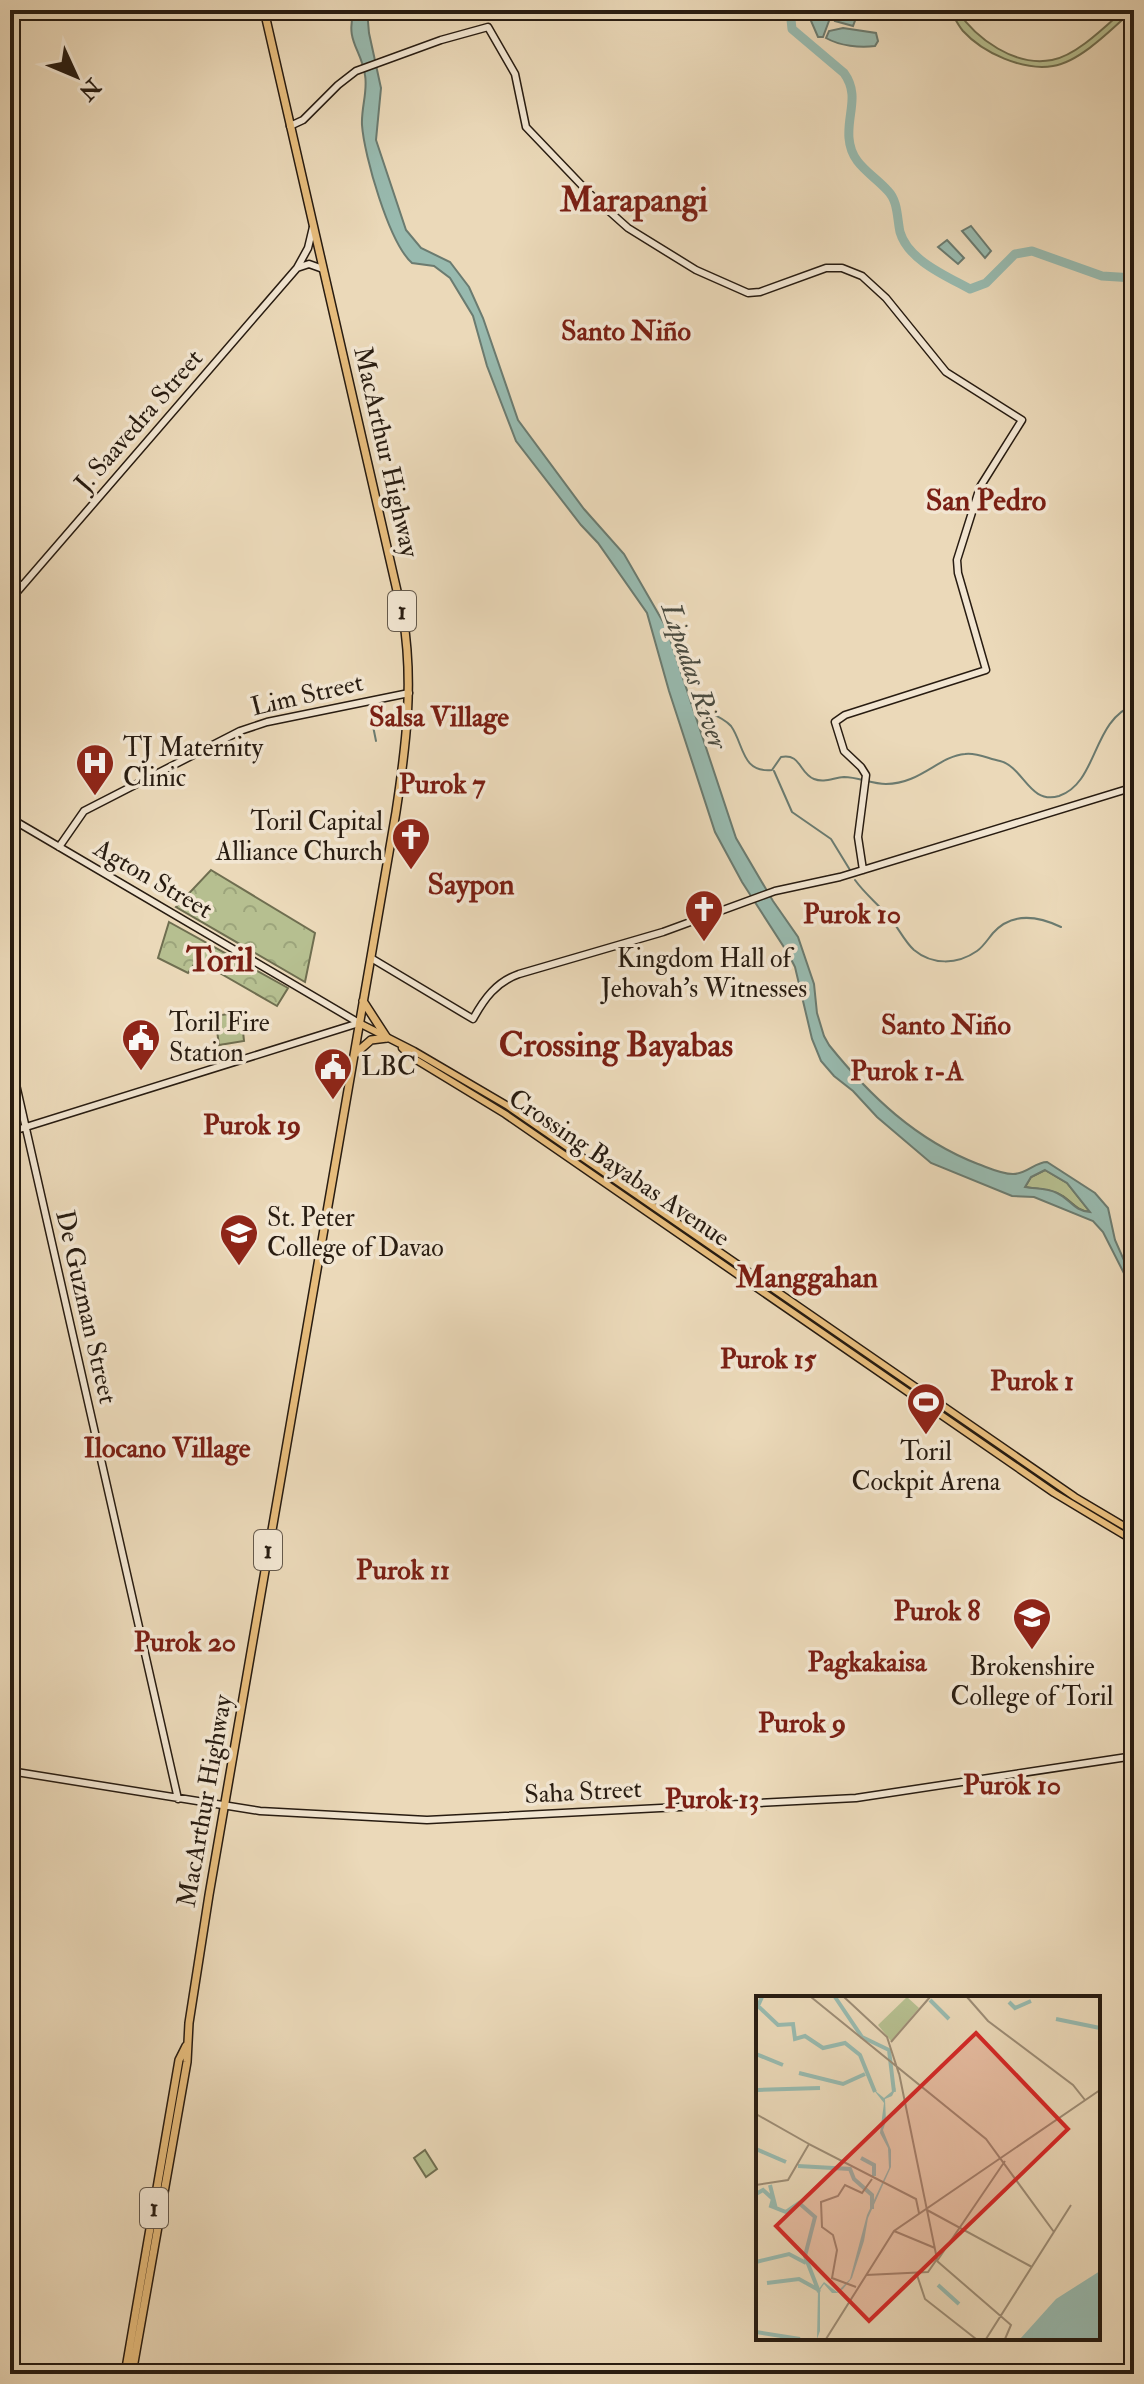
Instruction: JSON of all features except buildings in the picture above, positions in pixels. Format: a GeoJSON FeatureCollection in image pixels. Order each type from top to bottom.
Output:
{"type":"FeatureCollection","features":[{"type":"Feature","properties":{"kind":"highway","name":"MacArthur Highway"},"geometry":{"type":"LineString","coordinates":[[125,2374],[187,2062],[198,1959],[404,762],[410,693],[403,617],[264,10]]}},
{"type":"Feature","properties":{"kind":"highway"},"geometry":{"type":"LineString","coordinates":[[354,1056],[371,1040],[387,1038],[363,1001]]}},
{"type":"Feature","properties":{"kind":"highway","name":"MacArthur Highway"},"geometry":{"type":"LineString","coordinates":[[132,2374],[147,2262]]}},
{"type":"Feature","properties":{"kind":"main road","name":"Crossing Bayabas Avenue"},"geometry":{"type":"LineString","coordinates":[[359,1023],[505,1114],[1054,1493],[1134,1541]]}},
{"type":"Feature","properties":{"kind":"main road","name":"Crossing Bayabas Avenue"},"geometry":{"type":"LineString","coordinates":[[399,1046],[414,1051],[508,1106],[1048,1478],[1134,1532]]}},
{"type":"Feature","properties":{"kind":"street"},"geometry":{"type":"LineString","coordinates":[[290,126],[303,120],[345,79],[362,69],[441,40],[488,27],[515,74],[526,127],[591,195],[628,228],[696,270],[748,293],[767,290],[826,268],[842,268],[862,276],[886,298],[946,372],[1022,420],[980,487],[957,560],[961,586],[986,670],[835,722],[844,751],[863,769],[865,781],[858,837],[863,870]]}},
{"type":"Feature","properties":{"kind":"street","name":"J. Saavedra Street"},"geometry":{"type":"LineString","coordinates":[[10,600],[297,268],[308,248],[313,227]]}},
{"type":"Feature","properties":{"kind":"street"},"geometry":{"type":"LineString","coordinates":[[297,268],[311,264],[323,269]]}},
{"type":"Feature","properties":{"kind":"street"},"geometry":{"type":"LineString","coordinates":[[10,578],[22,586]]}},
{"type":"Feature","properties":{"kind":"street","name":"Lim Street"},"geometry":{"type":"LineString","coordinates":[[59,847],[84,811],[240,731],[267,722],[410,693]]}},
{"type":"Feature","properties":{"kind":"street"},"geometry":{"type":"LineString","coordinates":[[371,958],[473,1019],[492,990],[512,976],[663,932],[738,902],[863,870],[1134,787]]}},
{"type":"Feature","properties":{"kind":"street","name":"Agton Street"},"geometry":{"type":"LineString","coordinates":[[10,818],[359,1023]]}},
{"type":"Feature","properties":{"kind":"street"},"geometry":{"type":"LineString","coordinates":[[346,1015],[350,1022],[346,1027]]}},
{"type":"Feature","properties":{"kind":"street"},"geometry":{"type":"LineString","coordinates":[[10,1132],[359,1023]]}},
{"type":"Feature","properties":{"kind":"street","name":"De Guzman Street"},"geometry":{"type":"LineString","coordinates":[[10,1058],[178,1799]]}},
{"type":"Feature","properties":{"kind":"street","name":"Saha Street"},"geometry":{"type":"LineString","coordinates":[[10,1771],[224,1806],[284,1813],[427,1820],[804,1801],[905,1792],[1134,1756]]}},
{"type":"Feature","properties":{"kind":"green space"},"geometry":{"type":"Polygon","coordinates":[[[950,10],[957,10],[975,31],[998,48],[1011,55],[1038,61],[1071,53],[1124,10],[1133,10],[1074,58],[1041,67],[1017,63],[992,53],[963,31],[950,10]]]}},
{"type":"Feature","properties":{"kind":"green space"},"geometry":{"type":"Polygon","coordinates":[[[211,870],[315,933],[305,982],[176,907],[211,870]]]}},
{"type":"Feature","properties":{"kind":"green space"},"geometry":{"type":"Polygon","coordinates":[[[169,922],[288,988],[277,1006],[197,960],[188,973],[158,958],[169,922]]]}},
{"type":"Feature","properties":{"kind":"green space"},"geometry":{"type":"Polygon","coordinates":[[[241,1012],[244,1041],[219,1045],[215,1016],[241,1012]]]}},
{"type":"Feature","properties":{"kind":"green space"},"geometry":{"type":"Polygon","coordinates":[[[1045,1170],[1067,1183],[1090,1212],[1058,1194],[1025,1187],[1031,1177],[1045,1170]]]}},
{"type":"Feature","properties":{"kind":"green space"},"geometry":{"type":"Polygon","coordinates":[[[425,2150],[437,2169],[426,2177],[414,2158],[425,2150]]]}},
{"type":"Feature","properties":{"kind":"water"},"geometry":{"type":"Polygon","coordinates":[[[354,10],[367,10],[381,88],[376,140],[406,230],[421,248],[450,262],[469,287],[483,318],[518,420],[584,509],[624,554],[666,627],[736,838],[798,937],[814,984],[817,1013],[829,1045],[861,1082],[896,1115],[955,1154],[1013,1174],[1047,1162],[1095,1193],[1108,1208],[1115,1240],[1134,1283],[1134,1293],[1103,1232],[1093,1221],[1034,1197],[1012,1196],[931,1163],[877,1117],[821,1061],[812,1039],[795,967],[715,832],[647,613],[598,543],[516,441],[487,366],[473,316],[450,278],[434,266],[412,263],[395,237],[379,198],[364,139],[362,119],[366,81],[352,38],[354,10]],[[1045,1170],[1031,1177],[1025,1187],[1053,1191],[1090,1212],[1067,1183],[1045,1170]]]}},
{"type":"Feature","properties":{"kind":"water"},"geometry":{"type":"Polygon","coordinates":[[[811,10],[833,10],[823,37],[818,37],[808,14],[811,10]]]}},
{"type":"Feature","properties":{"kind":"water"},"geometry":{"type":"Polygon","coordinates":[[[838,10],[859,10],[853,26],[835,21],[838,10]]]}},
{"type":"Feature","properties":{"kind":"water"},"geometry":{"type":"Polygon","coordinates":[[[843,28],[876,33],[878,41],[875,46],[857,46],[826,38],[829,31],[843,28]]]}},
{"type":"Feature","properties":{"kind":"water"},"geometry":{"type":"Polygon","coordinates":[[[971,226],[991,251],[985,258],[962,231],[971,226]]]}},
{"type":"Feature","properties":{"kind":"water"},"geometry":{"type":"Polygon","coordinates":[[[947,240],[964,258],[958,264],[938,247],[947,240]]]}},
{"type":"Feature","properties":{"kind":"waterway"},"geometry":{"type":"LineString","coordinates":[[790,10],[792,29],[844,73],[849,81],[852,97],[849,138],[854,155],[891,195],[904,242],[919,259],[970,289],[986,283],[1015,254],[1032,251],[1102,276],[1134,278]]}},
{"type":"Feature","properties":{"kind":"waterway","name":"Lipadas River"},"geometry":{"type":"LineString","coordinates":[[691,703],[727,722],[749,762],[762,770],[772,770],[781,757],[788,757],[818,780],[844,777],[886,784],[909,780],[956,756],[974,754],[1008,765],[1033,790],[1049,797],[1072,789],[1089,765],[1110,724],[1120,713],[1134,705]]}},
{"type":"Feature","properties":{"kind":"waterway"},"geometry":{"type":"LineString","coordinates":[[369,706],[376,741]]}},
{"type":"Feature","properties":{"kind":"waterway"},"geometry":{"type":"LineString","coordinates":[[774,771],[792,812],[831,839],[850,870]]}},
{"type":"Feature","properties":{"kind":"waterway"},"geometry":{"type":"LineString","coordinates":[[855,880],[892,920],[914,950],[937,961],[953,961],[969,956],[1000,926],[1017,919],[1043,920],[1061,927]]}},
{"type":"Feature","properties":{"kind":"place","name":"TJ Maternity Clinic"},"geometry":{"type":"Point","coordinates":[95,797]}},
{"type":"Feature","properties":{"kind":"place","name":"Toril Capital Alliance Church"},"geometry":{"type":"Point","coordinates":[411,871]}},
{"type":"Feature","properties":{"kind":"place","name":"Kingdom Hall of Jehovah's Witnesses"},"geometry":{"type":"Point","coordinates":[704,943]}},
{"type":"Feature","properties":{"kind":"place","name":"Toril Fire Station"},"geometry":{"type":"Point","coordinates":[141,1072]}},
{"type":"Feature","properties":{"kind":"place","name":"LBC"},"geometry":{"type":"Point","coordinates":[333,1101]}},
{"type":"Feature","properties":{"kind":"place","name":"St. Peter College of Davao"},"geometry":{"type":"Point","coordinates":[239,1267]}},
{"type":"Feature","properties":{"kind":"place","name":"Toril Cockpit Arena"},"geometry":{"type":"Point","coordinates":[926,1436]}},
{"type":"Feature","properties":{"kind":"place","name":"Brokenshire College of Toril"},"geometry":{"type":"Point","coordinates":[1032,1651]}},
{"type":"Feature","properties":{"kind":"district","name":"Marapangi"},"geometry":{"type":"Point","coordinates":[634,200]}},
{"type":"Feature","properties":{"kind":"district","name":"Santo Niño"},"geometry":{"type":"Point","coordinates":[626,331]}},
{"type":"Feature","properties":{"kind":"district","name":"San Pedro"},"geometry":{"type":"Point","coordinates":[986,500]}},
{"type":"Feature","properties":{"kind":"district","name":"Salsa Village"},"geometry":{"type":"Point","coordinates":[439,717]}},
{"type":"Feature","properties":{"kind":"district","name":"Purok 7"},"geometry":{"type":"Point","coordinates":[442,784]}},
{"type":"Feature","properties":{"kind":"district","name":"Saypon"},"geometry":{"type":"Point","coordinates":[471,884]}},
{"type":"Feature","properties":{"kind":"district","name":"Purok 10"},"geometry":{"type":"Point","coordinates":[852,914]}},
{"type":"Feature","properties":{"kind":"district","name":"Toril"},"geometry":{"type":"Point","coordinates":[220,960]}},
{"type":"Feature","properties":{"kind":"district","name":"Santo Niño"},"geometry":{"type":"Point","coordinates":[946,1025]}},
{"type":"Feature","properties":{"kind":"district","name":"Crossing Bayabas"},"geometry":{"type":"Point","coordinates":[616,1045]}},
{"type":"Feature","properties":{"kind":"district","name":"Purok 1-A"},"geometry":{"type":"Point","coordinates":[907,1071]}},
{"type":"Feature","properties":{"kind":"district","name":"Purok 19"},"geometry":{"type":"Point","coordinates":[252,1125]}},
{"type":"Feature","properties":{"kind":"district","name":"Manggahan"},"geometry":{"type":"Point","coordinates":[807,1277]}},
{"type":"Feature","properties":{"kind":"district","name":"Purok 15"},"geometry":{"type":"Point","coordinates":[768,1359]}},
{"type":"Feature","properties":{"kind":"district","name":"Purok 1"},"geometry":{"type":"Point","coordinates":[1032,1381]}},
{"type":"Feature","properties":{"kind":"district","name":"Ilocano Village"},"geometry":{"type":"Point","coordinates":[167,1448]}},
{"type":"Feature","properties":{"kind":"district","name":"Purok 11"},"geometry":{"type":"Point","coordinates":[403,1570]}},
{"type":"Feature","properties":{"kind":"district","name":"Purok 8"},"geometry":{"type":"Point","coordinates":[937,1611]}},
{"type":"Feature","properties":{"kind":"district","name":"Purok 20"},"geometry":{"type":"Point","coordinates":[185,1642]}},
{"type":"Feature","properties":{"kind":"district","name":"Pagkakaisa"},"geometry":{"type":"Point","coordinates":[867,1662]}},
{"type":"Feature","properties":{"kind":"district","name":"Purok 9"},"geometry":{"type":"Point","coordinates":[802,1723]}},
{"type":"Feature","properties":{"kind":"district","name":"Purok 10"},"geometry":{"type":"Point","coordinates":[1012,1785]}},
{"type":"Feature","properties":{"kind":"district","name":"Purok 13"},"geometry":{"type":"Point","coordinates":[712,1799]}}]}
